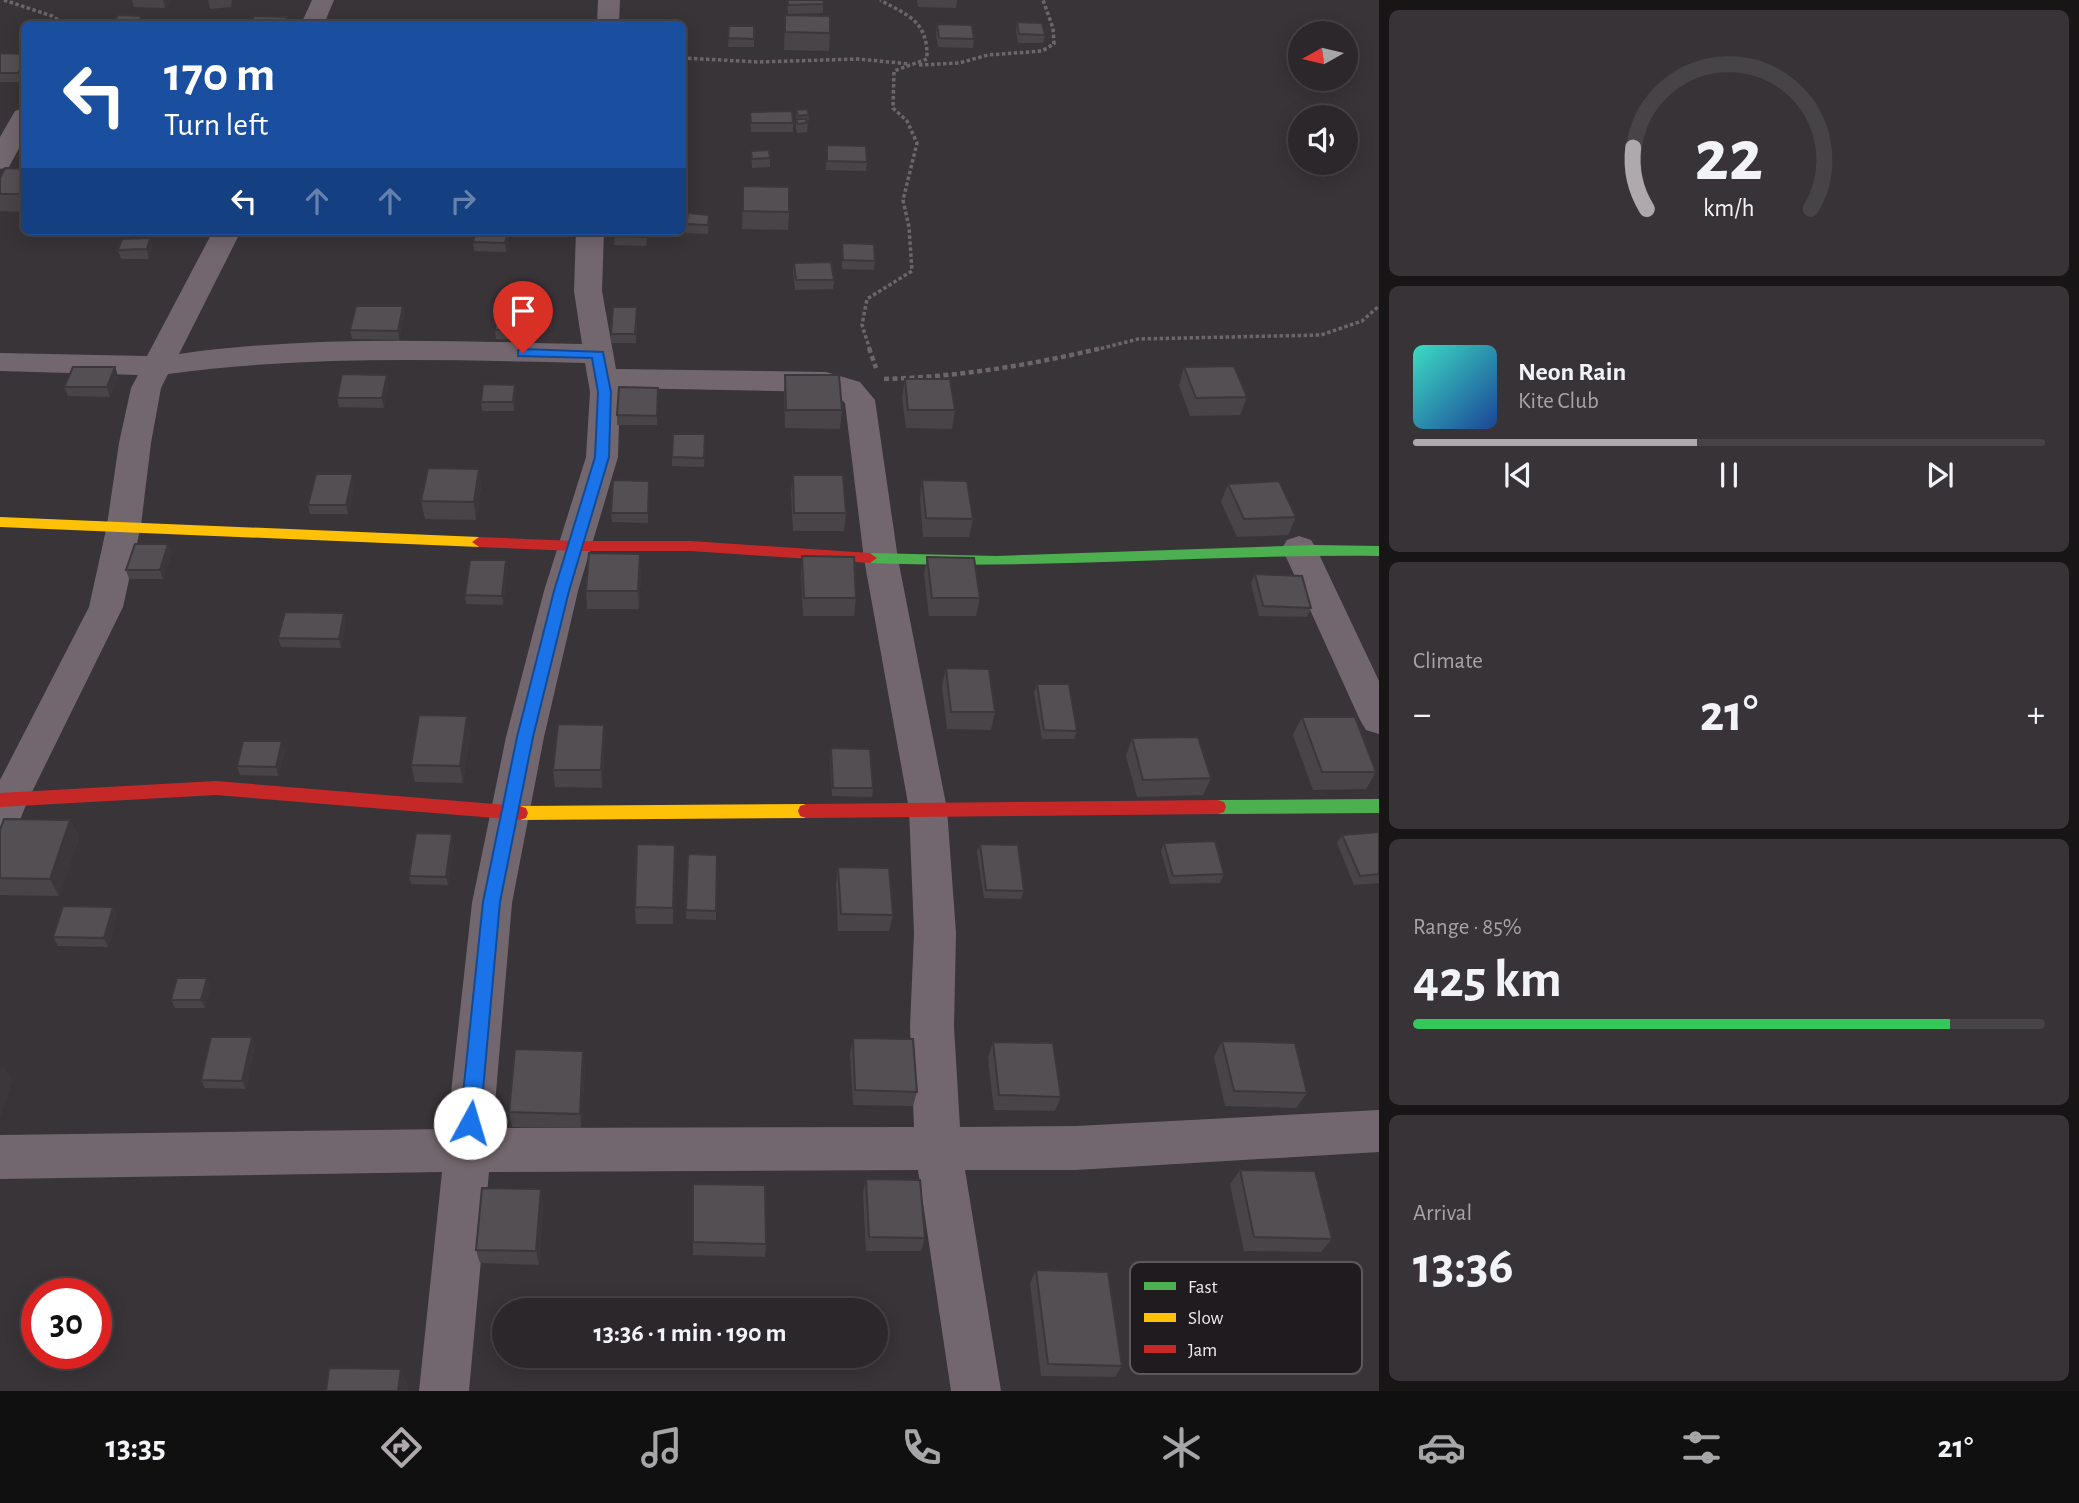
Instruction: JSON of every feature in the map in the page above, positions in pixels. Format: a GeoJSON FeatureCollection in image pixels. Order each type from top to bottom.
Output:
{"type":"FeatureCollection","features":[{"type":"Feature","properties":{"kind":"street"},"geometry":{"type":"LineString","coordinates":[[314,21],[323,0]]}},
{"type":"Feature","properties":{"kind":"street"},"geometry":{"type":"LineString","coordinates":[[608,21],[609,0]]}},
{"type":"Feature","properties":{"kind":"street"},"geometry":{"type":"LineString","coordinates":[[0,162],[21,122]]}},
{"type":"Feature","properties":{"kind":"street"},"geometry":{"type":"LineString","coordinates":[[0,169],[21,170]]}},
{"type":"Feature","properties":{"kind":"street"},"geometry":{"type":"LineString","coordinates":[[3,808],[106,607],[124,525],[146,388],[224,235]]}},
{"type":"Feature","properties":{"kind":"street"},"geometry":{"type":"LineString","coordinates":[[444,1391],[492,902],[525,737],[575,546],[602,457],[605,392],[588,291],[590,235]]}},
{"type":"Feature","properties":{"kind":"street"},"geometry":{"type":"LineString","coordinates":[[0,362],[158,366],[216,358],[375,349],[826,382],[849,389],[860,400],[881,559],[928,810],[935,933],[932,1027],[938,1149],[976,1391]]}},
{"type":"Feature","properties":{"kind":"street"},"geometry":{"type":"LineString","coordinates":[[0,522],[124,525],[325,537],[575,546],[691,546],[881,559],[1016,561],[1299,548],[1379,551]]}},
{"type":"Feature","properties":{"kind":"street"},"geometry":{"type":"LineString","coordinates":[[1299,548],[1379,720]]}},
{"type":"Feature","properties":{"kind":"street"},"geometry":{"type":"LineString","coordinates":[[3,808],[216,788],[510,813],[1379,806]]}},
{"type":"Feature","properties":{"kind":"street"},"geometry":{"type":"LineString","coordinates":[[0,1157],[468,1150],[1076,1148],[1379,1131]]}},
{"type":"Feature","properties":{"kind":"path"},"geometry":{"type":"LineString","coordinates":[[4,0],[60,21]]}},
{"type":"Feature","properties":{"kind":"path"},"geometry":{"type":"LineString","coordinates":[[880,0],[916,19],[929,40],[927,59],[894,71],[894,108],[911,122],[918,151],[903,201],[909,228],[912,271],[867,299],[862,325],[880,379],[1040,363],[1138,339],[1321,335],[1363,321],[1379,306]]}},
{"type":"Feature","properties":{"kind":"path"},"geometry":{"type":"LineString","coordinates":[[686,58],[772,62],[859,58],[914,65],[960,63],[988,55],[1042,51],[1055,44],[1053,28],[1043,0]]}},
{"type":"Feature","properties":{"kind":"building"},"geometry":{"type":"Polygon","coordinates":[[[788,0],[823,0],[824,4],[788,5],[788,0]]]}},
{"type":"Feature","properties":{"kind":"building"},"geometry":{"type":"Polygon","coordinates":[[[118,15],[142,16],[139,21],[115,21],[118,15]]]}},
{"type":"Feature","properties":{"kind":"building"},"geometry":{"type":"Polygon","coordinates":[[[785,15],[830,16],[830,33],[785,32],[785,15]]]}},
{"type":"Feature","properties":{"kind":"building"},"geometry":{"type":"Polygon","coordinates":[[[254,16],[287,17],[285,21],[252,21],[254,16]]]}},
{"type":"Feature","properties":{"kind":"building"},"geometry":{"type":"Polygon","coordinates":[[[1017,22],[1042,23],[1045,35],[1019,34],[1017,22]]]}},
{"type":"Feature","properties":{"kind":"building"},"geometry":{"type":"Polygon","coordinates":[[[937,24],[972,25],[974,39],[939,38],[937,24]]]}},
{"type":"Feature","properties":{"kind":"building"},"geometry":{"type":"Polygon","coordinates":[[[729,26],[754,26],[754,39],[728,38],[729,26]]]}},
{"type":"Feature","properties":{"kind":"building"},"geometry":{"type":"Polygon","coordinates":[[[0,53],[21,54],[21,68],[18,73],[0,73],[0,53]]]}},
{"type":"Feature","properties":{"kind":"building"},"geometry":{"type":"Polygon","coordinates":[[[807,109],[809,115],[798,116],[796,110],[807,109]]]}},
{"type":"Feature","properties":{"kind":"building"},"geometry":{"type":"Polygon","coordinates":[[[792,111],[793,123],[751,123],[750,112],[792,111]]]}},
{"type":"Feature","properties":{"kind":"building"},"geometry":{"type":"Polygon","coordinates":[[[796,119],[806,119],[807,123],[798,124],[796,119]]]}},
{"type":"Feature","properties":{"kind":"building"},"geometry":{"type":"Polygon","coordinates":[[[827,145],[866,146],[867,162],[827,161],[827,145]]]}},
{"type":"Feature","properties":{"kind":"building"},"geometry":{"type":"Polygon","coordinates":[[[769,150],[770,158],[752,159],[751,151],[769,150]]]}},
{"type":"Feature","properties":{"kind":"building"},"geometry":{"type":"Polygon","coordinates":[[[5,168],[21,169],[21,194],[0,194],[0,178],[5,168]]]}},
{"type":"Feature","properties":{"kind":"building"},"geometry":{"type":"Polygon","coordinates":[[[743,186],[789,187],[789,212],[743,211],[743,186]]]}},
{"type":"Feature","properties":{"kind":"building"},"geometry":{"type":"Polygon","coordinates":[[[688,213],[709,215],[708,225],[686,224],[688,213]]]}},
{"type":"Feature","properties":{"kind":"building"},"geometry":{"type":"Polygon","coordinates":[[[474,235],[507,235],[505,243],[473,242],[474,235]]]}},
{"type":"Feature","properties":{"kind":"building"},"geometry":{"type":"Polygon","coordinates":[[[614,235],[646,235],[646,237],[614,235]]]}},
{"type":"Feature","properties":{"kind":"building"},"geometry":{"type":"Polygon","coordinates":[[[150,238],[147,249],[118,250],[122,239],[150,238]]]}},
{"type":"Feature","properties":{"kind":"building"},"geometry":{"type":"Polygon","coordinates":[[[842,243],[874,244],[875,261],[843,260],[842,243]]]}},
{"type":"Feature","properties":{"kind":"building"},"geometry":{"type":"Polygon","coordinates":[[[831,262],[834,280],[796,280],[794,263],[831,262]]]}},
{"type":"Feature","properties":{"kind":"building"},"geometry":{"type":"Polygon","coordinates":[[[499,303],[530,304],[527,330],[495,330],[499,303]]]}},
{"type":"Feature","properties":{"kind":"building"},"geometry":{"type":"Polygon","coordinates":[[[356,306],[403,306],[398,331],[350,330],[356,306]]]}},
{"type":"Feature","properties":{"kind":"building"},"geometry":{"type":"Polygon","coordinates":[[[613,307],[637,307],[635,334],[611,334],[613,307]]]}},
{"type":"Feature","properties":{"kind":"building"},"geometry":{"type":"Polygon","coordinates":[[[1234,366],[1247,397],[1196,398],[1184,367],[1234,366]]]}},
{"type":"Feature","properties":{"kind":"building"},"geometry":{"type":"Polygon","coordinates":[[[73,367],[115,367],[107,387],[64,387],[73,367]]]}},
{"type":"Feature","properties":{"kind":"building"},"geometry":{"type":"Polygon","coordinates":[[[342,374],[387,375],[382,398],[337,398],[342,374]]]}},
{"type":"Feature","properties":{"kind":"building"},"geometry":{"type":"Polygon","coordinates":[[[785,375],[839,375],[842,410],[786,410],[785,375]]]}},
{"type":"Feature","properties":{"kind":"building"},"geometry":{"type":"Polygon","coordinates":[[[905,379],[950,379],[955,410],[908,410],[905,379]]]}},
{"type":"Feature","properties":{"kind":"building"},"geometry":{"type":"Polygon","coordinates":[[[483,384],[515,385],[513,402],[481,402],[483,384]]]}},
{"type":"Feature","properties":{"kind":"building"},"geometry":{"type":"Polygon","coordinates":[[[619,387],[658,388],[657,416],[617,415],[619,387]]]}},
{"type":"Feature","properties":{"kind":"building"},"geometry":{"type":"Polygon","coordinates":[[[673,434],[705,434],[704,458],[672,457],[673,434]]]}},
{"type":"Feature","properties":{"kind":"building"},"geometry":{"type":"Polygon","coordinates":[[[428,468],[479,469],[474,502],[421,501],[428,468]]]}},
{"type":"Feature","properties":{"kind":"building"},"geometry":{"type":"Polygon","coordinates":[[[316,474],[353,474],[346,505],[308,505],[316,474]]]}},
{"type":"Feature","properties":{"kind":"building"},"geometry":{"type":"Polygon","coordinates":[[[793,475],[843,475],[846,513],[794,513],[793,475]]]}},
{"type":"Feature","properties":{"kind":"building"},"geometry":{"type":"Polygon","coordinates":[[[613,480],[649,481],[648,513],[611,513],[613,480]]]}},
{"type":"Feature","properties":{"kind":"building"},"geometry":{"type":"Polygon","coordinates":[[[922,480],[967,481],[973,519],[926,518],[922,480]]]}},
{"type":"Feature","properties":{"kind":"building"},"geometry":{"type":"Polygon","coordinates":[[[1279,481],[1296,517],[1244,519],[1228,484],[1279,481]]]}},
{"type":"Feature","properties":{"kind":"building"},"geometry":{"type":"Polygon","coordinates":[[[135,544],[168,544],[160,570],[126,570],[135,544]]]}},
{"type":"Feature","properties":{"kind":"building"},"geometry":{"type":"Polygon","coordinates":[[[589,553],[640,554],[638,591],[586,591],[589,553]]]}},
{"type":"Feature","properties":{"kind":"building"},"geometry":{"type":"Polygon","coordinates":[[[802,556],[854,557],[856,598],[804,598],[802,556]]]}},
{"type":"Feature","properties":{"kind":"building"},"geometry":{"type":"Polygon","coordinates":[[[927,557],[974,558],[980,598],[932,598],[927,557]]]}},
{"type":"Feature","properties":{"kind":"building"},"geometry":{"type":"Polygon","coordinates":[[[470,560],[506,560],[502,596],[465,595],[470,560]]]}},
{"type":"Feature","properties":{"kind":"building"},"geometry":{"type":"Polygon","coordinates":[[[1255,574],[1302,576],[1311,608],[1263,606],[1255,574]]]}},
{"type":"Feature","properties":{"kind":"building"},"geometry":{"type":"Polygon","coordinates":[[[285,612],[344,613],[339,639],[278,638],[285,612]]]}},
{"type":"Feature","properties":{"kind":"building"},"geometry":{"type":"Polygon","coordinates":[[[946,668],[989,669],[995,712],[951,712],[946,668]]]}},
{"type":"Feature","properties":{"kind":"building"},"geometry":{"type":"Polygon","coordinates":[[[1037,684],[1069,684],[1077,731],[1044,730],[1037,684]]]}},
{"type":"Feature","properties":{"kind":"building"},"geometry":{"type":"Polygon","coordinates":[[[419,715],[467,716],[460,766],[411,765],[419,715]]]}},
{"type":"Feature","properties":{"kind":"building"},"geometry":{"type":"Polygon","coordinates":[[[1302,717],[1355,717],[1376,772],[1322,772],[1302,717]]]}},
{"type":"Feature","properties":{"kind":"building"},"geometry":{"type":"Polygon","coordinates":[[[558,724],[604,725],[601,770],[553,770],[558,724]]]}},
{"type":"Feature","properties":{"kind":"building"},"geometry":{"type":"Polygon","coordinates":[[[1198,737],[1211,778],[1143,780],[1132,738],[1198,737]]]}},
{"type":"Feature","properties":{"kind":"building"},"geometry":{"type":"Polygon","coordinates":[[[243,741],[282,741],[276,767],[237,766],[243,741]]]}},
{"type":"Feature","properties":{"kind":"building"},"geometry":{"type":"Polygon","coordinates":[[[831,748],[870,749],[873,788],[833,788],[831,748]]]}},
{"type":"Feature","properties":{"kind":"building"},"geometry":{"type":"Polygon","coordinates":[[[4,819],[70,820],[50,879],[0,878],[0,830],[4,819]]]}},
{"type":"Feature","properties":{"kind":"building"},"geometry":{"type":"Polygon","coordinates":[[[1379,832],[1379,874],[1360,876],[1342,835],[1379,832]]]}},
{"type":"Feature","properties":{"kind":"building"},"geometry":{"type":"Polygon","coordinates":[[[416,833],[452,834],[446,877],[409,876],[416,833]]]}},
{"type":"Feature","properties":{"kind":"building"},"geometry":{"type":"Polygon","coordinates":[[[1215,841],[1224,874],[1173,876],[1164,843],[1215,841]]]}},
{"type":"Feature","properties":{"kind":"building"},"geometry":{"type":"Polygon","coordinates":[[[637,844],[675,845],[673,908],[635,907],[637,844]]]}},
{"type":"Feature","properties":{"kind":"building"},"geometry":{"type":"Polygon","coordinates":[[[980,844],[1018,845],[1024,891],[986,890],[980,844]]]}},
{"type":"Feature","properties":{"kind":"building"},"geometry":{"type":"Polygon","coordinates":[[[688,854],[717,855],[716,911],[686,910],[688,854]]]}},
{"type":"Feature","properties":{"kind":"building"},"geometry":{"type":"Polygon","coordinates":[[[838,867],[889,868],[893,915],[841,914],[838,867]]]}},
{"type":"Feature","properties":{"kind":"building"},"geometry":{"type":"Polygon","coordinates":[[[63,906],[113,907],[104,938],[53,937],[63,906]]]}},
{"type":"Feature","properties":{"kind":"building"},"geometry":{"type":"Polygon","coordinates":[[[177,978],[207,978],[201,1000],[171,1000],[177,978]]]}},
{"type":"Feature","properties":{"kind":"building"},"geometry":{"type":"Polygon","coordinates":[[[211,1037],[252,1037],[242,1081],[201,1080],[211,1037]]]}},
{"type":"Feature","properties":{"kind":"building"},"geometry":{"type":"Polygon","coordinates":[[[853,1038],[913,1039],[917,1092],[855,1090],[853,1038]]]}},
{"type":"Feature","properties":{"kind":"building"},"geometry":{"type":"Polygon","coordinates":[[[1222,1041],[1295,1043],[1307,1093],[1234,1091],[1222,1041]]]}},
{"type":"Feature","properties":{"kind":"building"},"geometry":{"type":"Polygon","coordinates":[[[993,1042],[1053,1043],[1061,1097],[999,1095],[993,1042]]]}},
{"type":"Feature","properties":{"kind":"building"},"geometry":{"type":"Polygon","coordinates":[[[515,1049],[583,1051],[580,1114],[509,1112],[515,1049]]]}},
{"type":"Feature","properties":{"kind":"building"},"geometry":{"type":"Polygon","coordinates":[[[1240,1170],[1315,1171],[1332,1239],[1254,1237],[1240,1170]]]}},
{"type":"Feature","properties":{"kind":"building"},"geometry":{"type":"Polygon","coordinates":[[[866,1179],[920,1180],[925,1238],[869,1237],[866,1179]]]}},
{"type":"Feature","properties":{"kind":"building"},"geometry":{"type":"Polygon","coordinates":[[[693,1184],[765,1185],[766,1244],[693,1242],[693,1184]]]}},
{"type":"Feature","properties":{"kind":"building"},"geometry":{"type":"Polygon","coordinates":[[[482,1188],[541,1189],[536,1251],[476,1250],[482,1188]]]}},
{"type":"Feature","properties":{"kind":"building"},"geometry":{"type":"Polygon","coordinates":[[[1036,1270],[1108,1272],[1122,1366],[1048,1364],[1036,1270]]]}},
{"type":"Feature","properties":{"kind":"building"},"geometry":{"type":"Polygon","coordinates":[[[329,1368],[401,1369],[398,1391],[326,1391],[329,1368]]]}},
{"type":"Feature","properties":{"kind":"traffic: fast"},"geometry":{"type":"LineString","coordinates":[[870,558],[997,561],[1252,551],[1379,551]]}},
{"type":"Feature","properties":{"kind":"traffic: fast"},"geometry":{"type":"LineString","coordinates":[[1218,807],[1379,806]]}},
{"type":"Feature","properties":{"kind":"traffic: slow"},"geometry":{"type":"LineString","coordinates":[[0,522],[479,542]]}},
{"type":"Feature","properties":{"kind":"traffic: slow"},"geometry":{"type":"LineString","coordinates":[[520,813],[806,811]]}},
{"type":"Feature","properties":{"kind":"traffic: jam"},"geometry":{"type":"LineString","coordinates":[[479,542],[575,546],[691,546],[870,558]]}},
{"type":"Feature","properties":{"kind":"traffic: jam"},"geometry":{"type":"LineString","coordinates":[[0,800],[216,788],[520,813]]}},
{"type":"Feature","properties":{"kind":"traffic: jam"},"geometry":{"type":"LineString","coordinates":[[806,811],[1218,807]]}},
{"type":"Feature","properties":{"kind":"route"},"geometry":{"type":"LineString","coordinates":[[470,1123],[492,902],[525,737],[561,591],[602,457],[605,392],[598,354],[523,353]]}}]}
